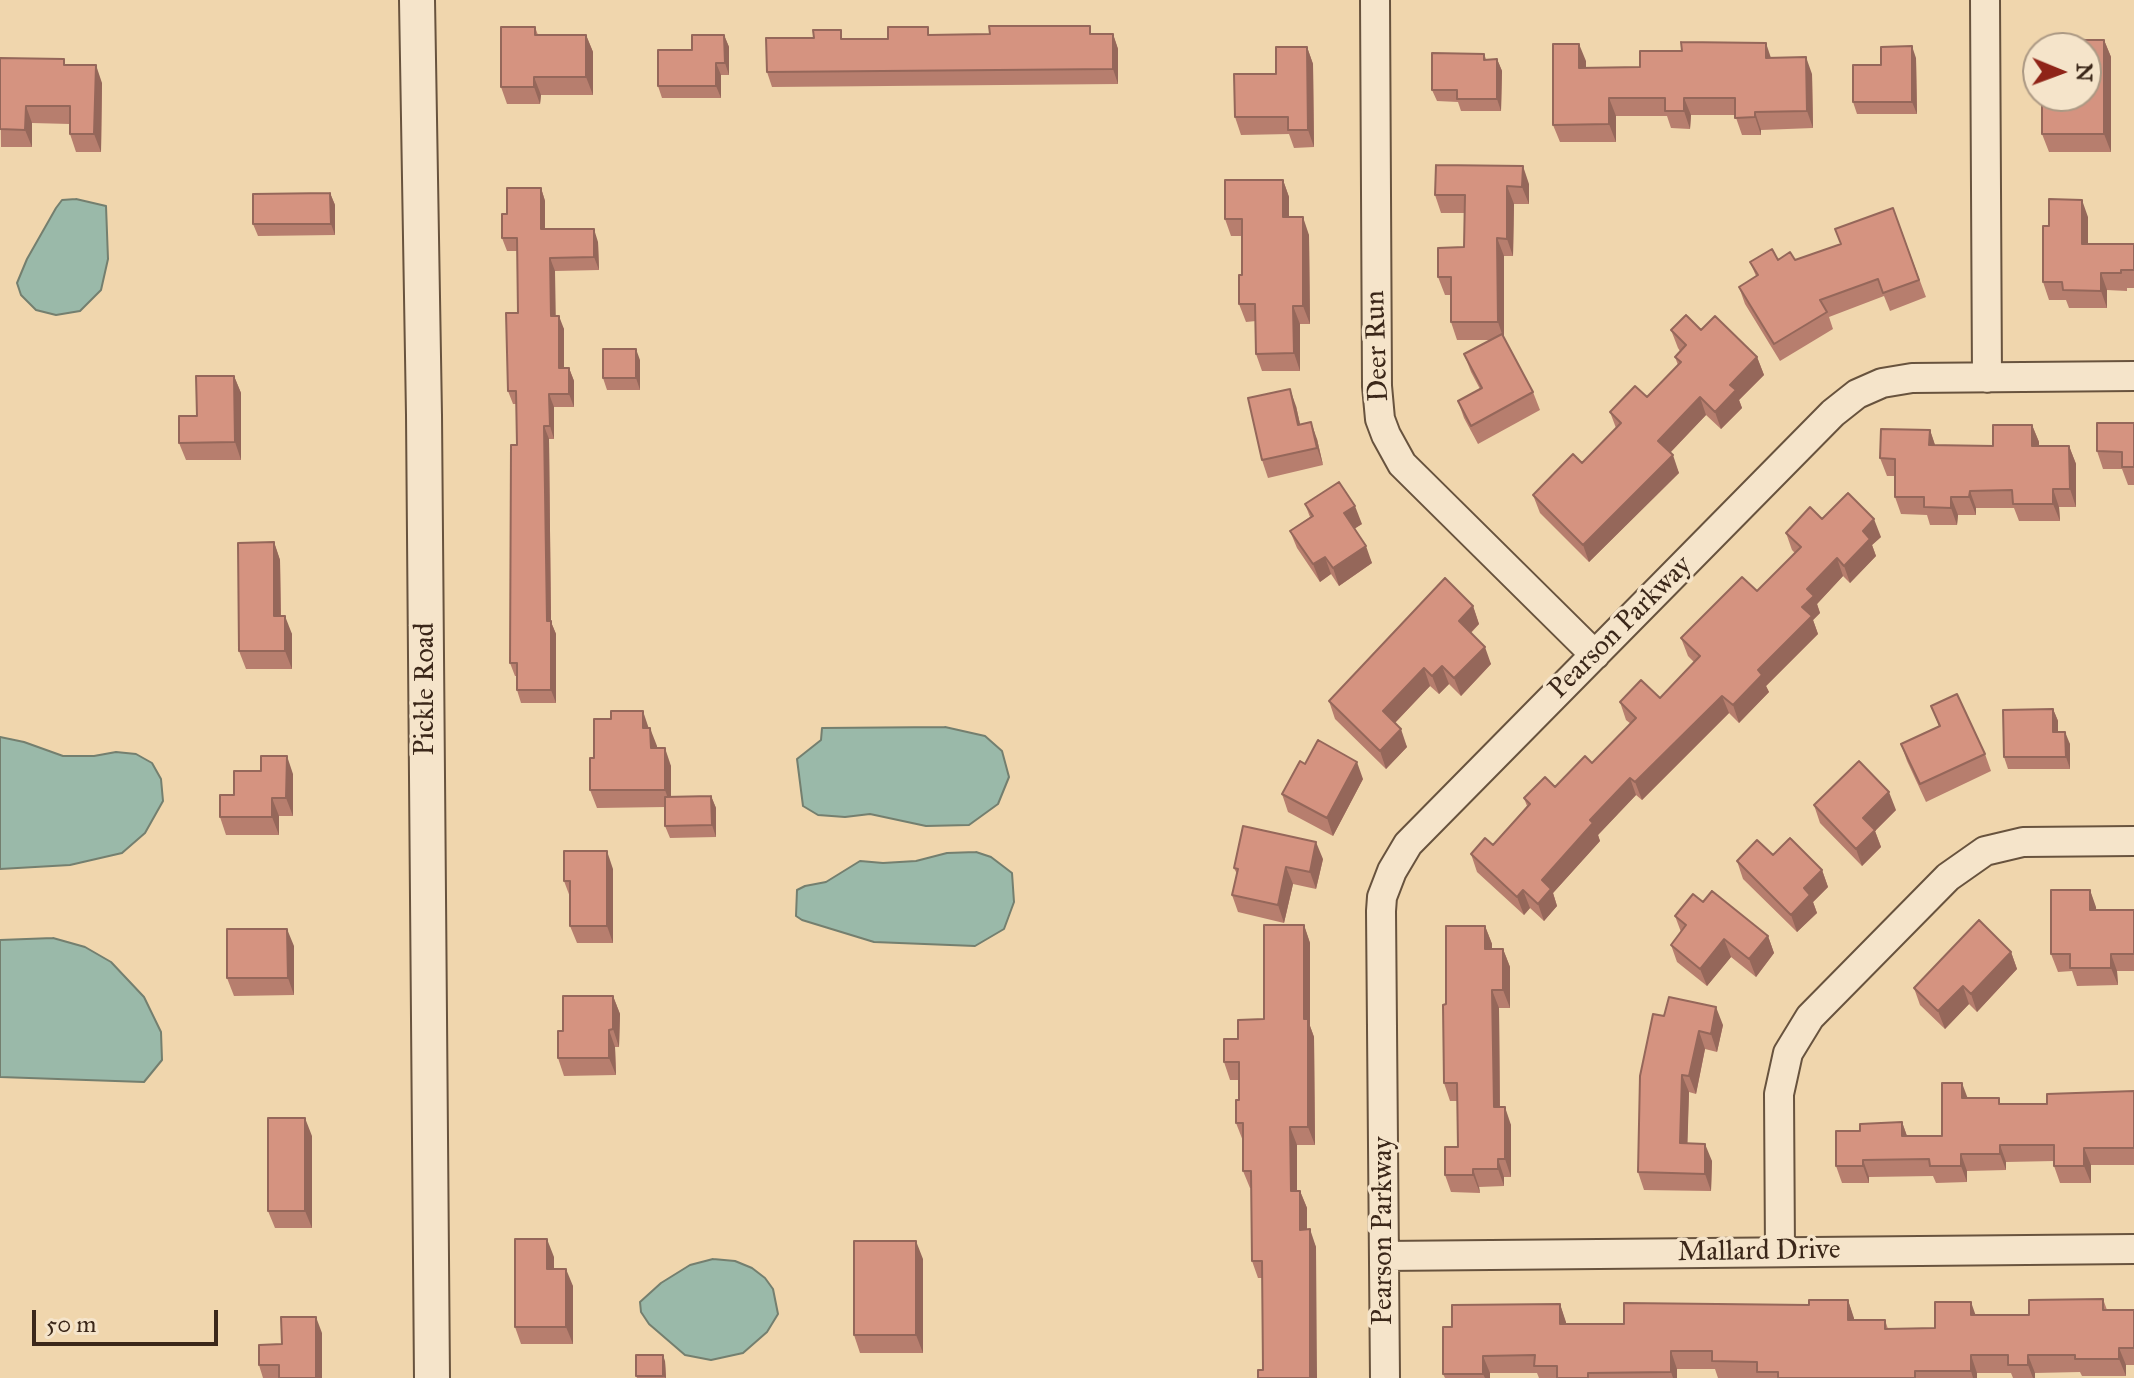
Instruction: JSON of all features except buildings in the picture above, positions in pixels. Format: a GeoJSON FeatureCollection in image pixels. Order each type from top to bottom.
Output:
{"type":"FeatureCollection","features":[{"type":"Feature","properties":{"kind":"street","name":"Pickle Road"},"geometry":{"type":"LineString","coordinates":[[417,0],[432,1378]]}},
{"type":"Feature","properties":{"kind":"street","name":"Deer Run"},"geometry":{"type":"LineString","coordinates":[[1375,0],[1377,386],[1380,419],[1394,451],[1413,475],[1595,655]]}},
{"type":"Feature","properties":{"kind":"street"},"geometry":{"type":"LineString","coordinates":[[1985,0],[1987,378]]}},
{"type":"Feature","properties":{"kind":"street","name":"Pearson Parkway"},"geometry":{"type":"LineString","coordinates":[[1385,1378],[1382,897],[1408,844],[1833,413],[1866,389],[1912,378],[2134,376]]}},
{"type":"Feature","properties":{"kind":"street"},"geometry":{"type":"LineString","coordinates":[[1780,1252],[1781,1072],[1791,1044],[1810,1017],[1948,877],[1978,855],[2023,842],[2134,841]]}},
{"type":"Feature","properties":{"kind":"street","name":"Mallard Drive"},"geometry":{"type":"LineString","coordinates":[[1384,1256],[2134,1249]]}},
{"type":"Feature","properties":{"kind":"shaded area"},"geometry":{"type":"Polygon","coordinates":[[[76,199],[106,206],[108,259],[101,290],[80,311],[56,315],[36,310],[21,295],[17,283],[56,208],[62,200],[76,199]]]}},
{"type":"Feature","properties":{"kind":"shaded area"},"geometry":{"type":"Polygon","coordinates":[[[945,727],[985,736],[1002,751],[1009,777],[998,804],[969,825],[926,826],[870,814],[845,817],[818,815],[803,806],[797,759],[821,740],[822,728],[945,727]]]}},
{"type":"Feature","properties":{"kind":"shaded area"},"geometry":{"type":"Polygon","coordinates":[[[0,737],[63,756],[116,752],[136,754],[152,763],[161,779],[163,801],[145,833],[122,853],[70,865],[0,869],[0,737]]]}},
{"type":"Feature","properties":{"kind":"shaded area"},"geometry":{"type":"Polygon","coordinates":[[[976,852],[991,857],[1012,873],[1014,902],[1004,929],[975,946],[874,942],[796,916],[797,890],[826,882],[860,861],[916,861],[947,853],[976,852]]]}},
{"type":"Feature","properties":{"kind":"shaded area"},"geometry":{"type":"Polygon","coordinates":[[[53,938],[85,947],[111,962],[144,997],[161,1032],[162,1060],[144,1082],[0,1077],[0,940],[53,938]]]}},
{"type":"Feature","properties":{"kind":"shaded area"},"geometry":{"type":"Polygon","coordinates":[[[713,1259],[735,1261],[765,1278],[773,1289],[778,1314],[767,1332],[743,1353],[711,1360],[685,1355],[649,1324],[641,1312],[640,1302],[661,1283],[690,1265],[713,1259]]]}}]}
